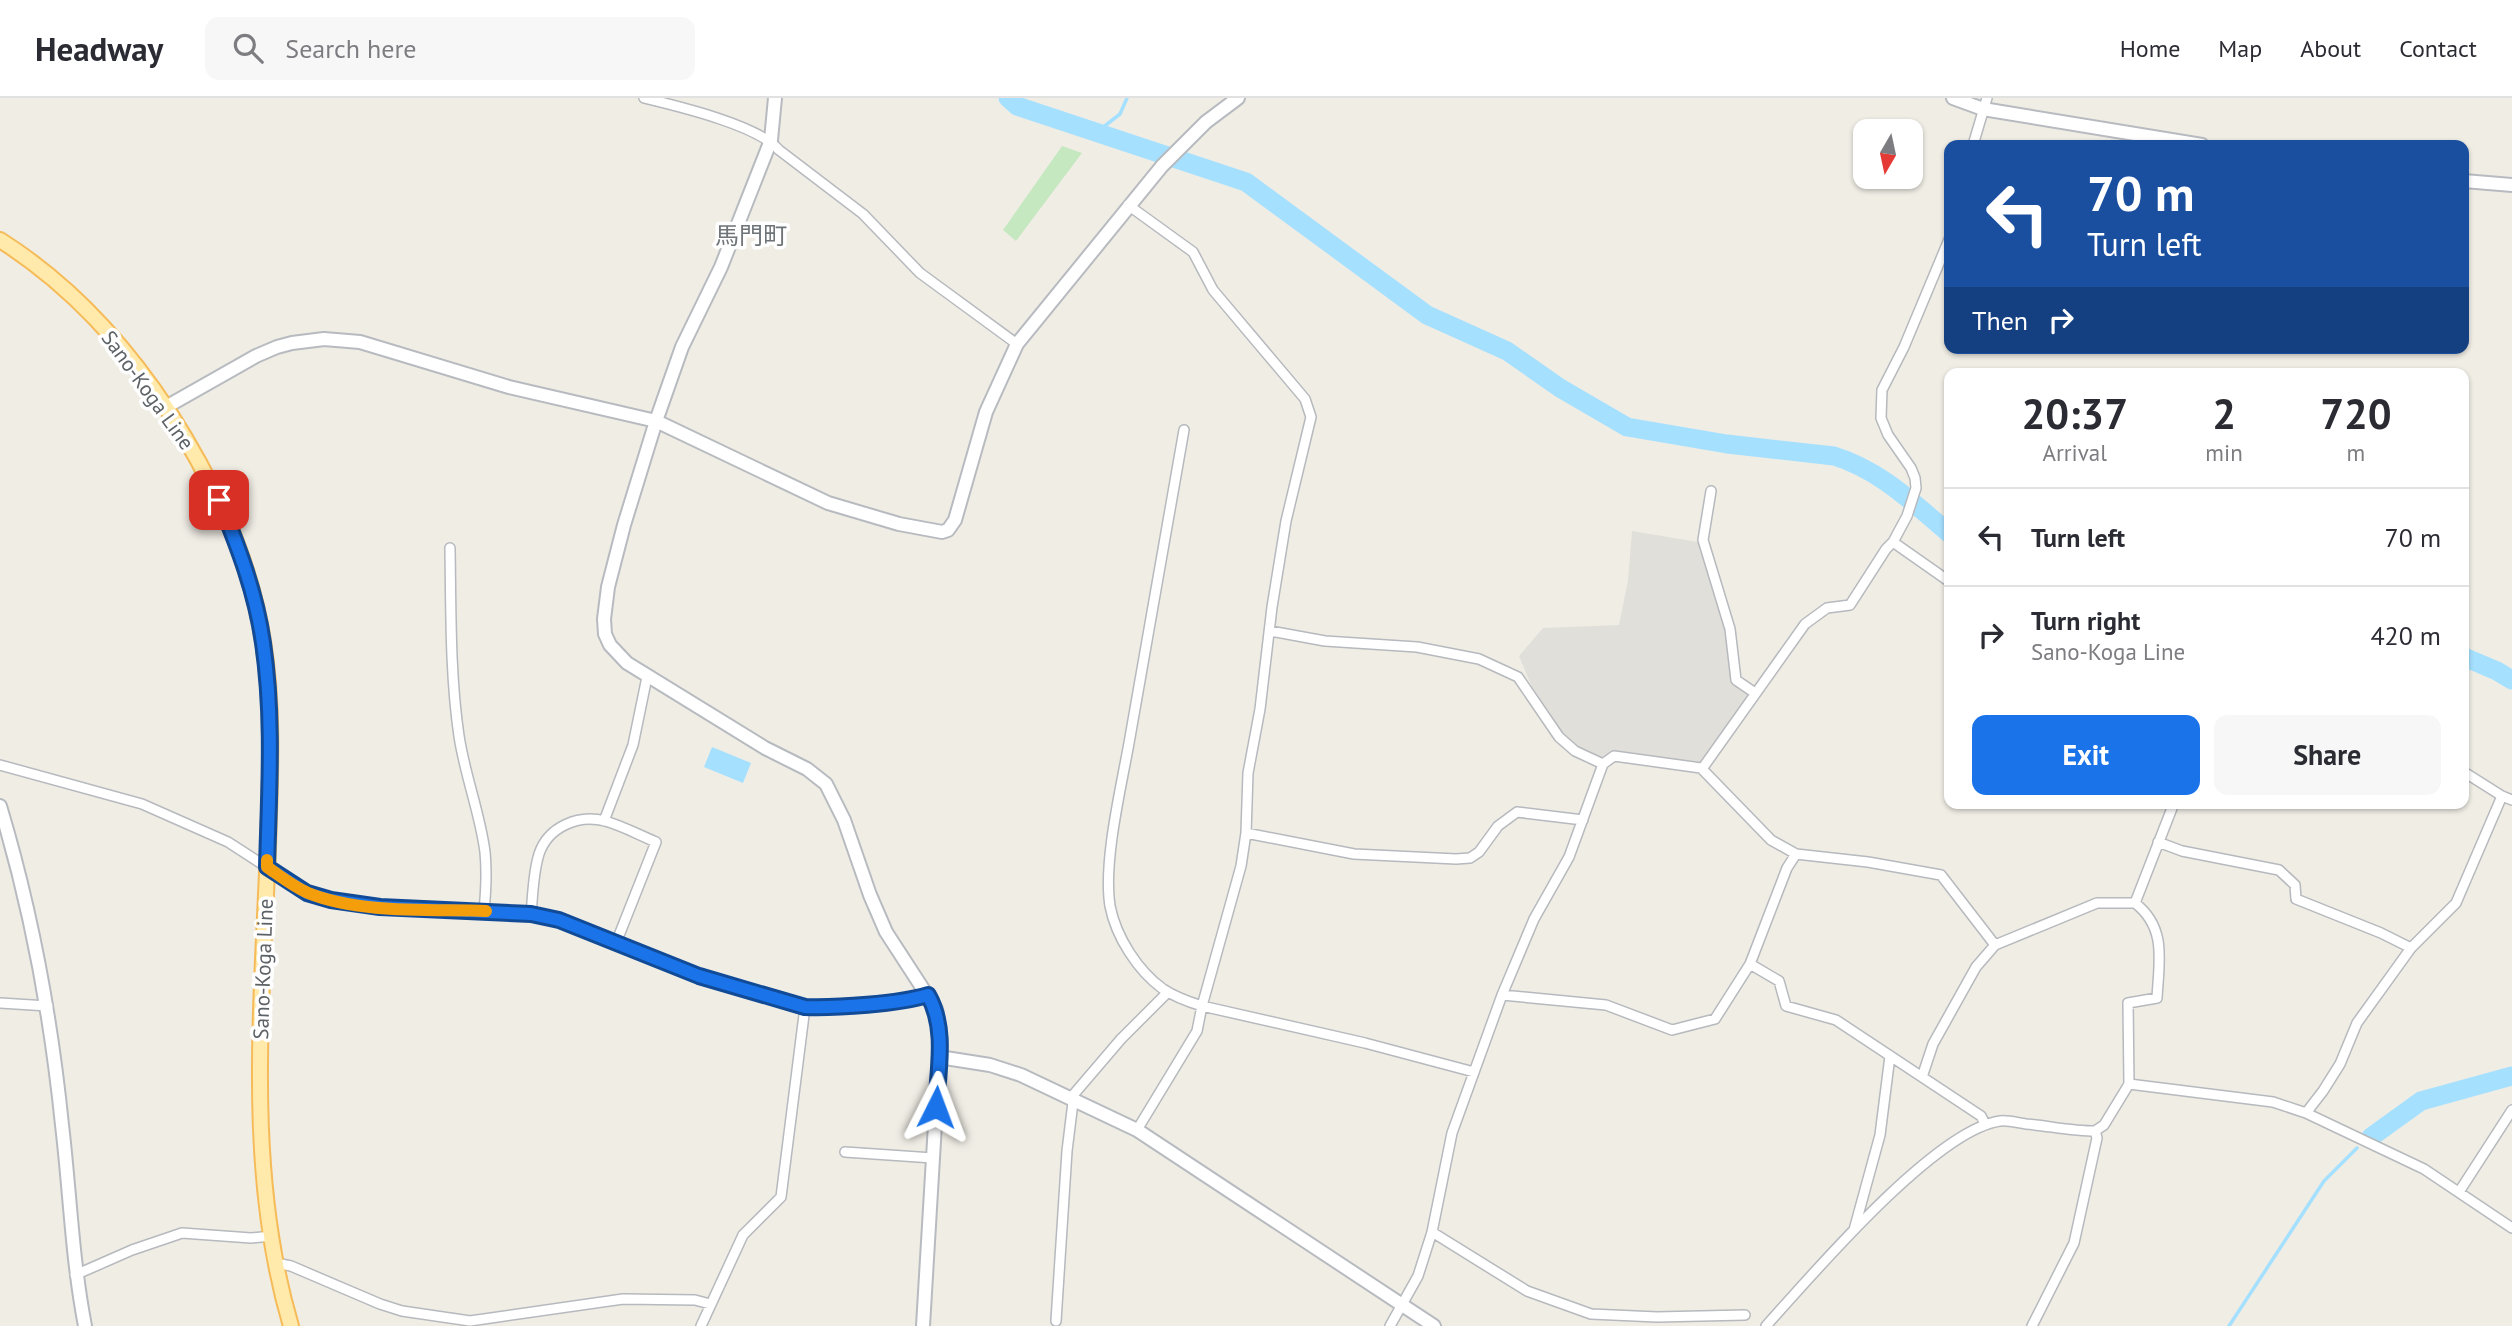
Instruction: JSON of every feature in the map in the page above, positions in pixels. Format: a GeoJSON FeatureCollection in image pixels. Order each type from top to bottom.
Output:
{"type":"FeatureCollection","features":[{"type":"Feature","properties":{"kind":"main road","name":"Sano-Koga Line"},"geometry":{"type":"LineString","coordinates":[[0,240],[34,265],[90,314],[131,360],[166,407],[204,469],[243,558],[263,641],[270,704],[260,1088],[264,1179],[276,1263],[291,1326]]}},
{"type":"Feature","properties":{"kind":"street"},"geometry":{"type":"LineString","coordinates":[[643,98],[703,113],[771,140],[779,150],[863,214],[920,273],[1017,344]]}},
{"type":"Feature","properties":{"kind":"street"},"geometry":{"type":"LineString","coordinates":[[775,98],[771,140],[721,267],[682,347],[656,421],[608,587],[605,634],[615,651],[647,677],[765,748],[807,769],[826,784],[844,820],[886,932],[936,1009],[939,1057],[923,1326]]}},
{"type":"Feature","properties":{"kind":"street"},"geometry":{"type":"LineString","coordinates":[[166,407],[277,347],[309,340],[336,339],[371,345],[509,387],[656,421],[828,503],[899,524],[942,532],[948,530],[955,520],[986,412],[1017,344],[1161,166],[1206,122],[1238,98]]}},
{"type":"Feature","properties":{"kind":"street"},"geometry":{"type":"LineString","coordinates":[[1953,98],[2176,140]]}},
{"type":"Feature","properties":{"kind":"street"},"geometry":{"type":"LineString","coordinates":[[1974,140],[1985,104]]}},
{"type":"Feature","properties":{"kind":"street"},"geometry":{"type":"LineString","coordinates":[[2469,181],[2512,185]]}},
{"type":"Feature","properties":{"kind":"street"},"geometry":{"type":"LineString","coordinates":[[1128,205],[1194,252],[1213,290],[1305,399],[1311,417],[1286,521],[1260,709],[1248,774],[1246,833],[1241,866],[1197,1031],[1137,1130]]}},
{"type":"Feature","properties":{"kind":"street"},"geometry":{"type":"LineString","coordinates":[[1702,769],[1805,624],[1827,608],[1850,605],[1886,549],[1894,542],[1907,516],[1916,488],[1915,478],[1888,435],[1881,418],[1882,390],[1904,347],[1944,251]]}},
{"type":"Feature","properties":{"kind":"street"},"geometry":{"type":"LineString","coordinates":[[1184,430],[1108,874],[1111,907],[1121,938],[1144,970],[1168,992],[1202,1006],[1365,1043],[1475,1072]]}},
{"type":"Feature","properties":{"kind":"street"},"geometry":{"type":"LineString","coordinates":[[1711,491],[1703,540],[1730,629],[1736,680],[1755,693]]}},
{"type":"Feature","properties":{"kind":"street"},"geometry":{"type":"LineString","coordinates":[[1894,542],[1944,578]]}},
{"type":"Feature","properties":{"kind":"street"},"geometry":{"type":"LineString","coordinates":[[450,548],[457,725],[485,851],[487,880],[484,911]]}},
{"type":"Feature","properties":{"kind":"street"},"geometry":{"type":"LineString","coordinates":[[1270,631],[1325,641],[1418,647],[1479,659],[1518,677],[1559,737],[1575,751],[1603,764]]}},
{"type":"Feature","properties":{"kind":"street"},"geometry":{"type":"LineString","coordinates":[[604,821],[633,745],[647,677]]}},
{"type":"Feature","properties":{"kind":"street"},"geometry":{"type":"LineString","coordinates":[[1390,1326],[1418,1276],[1432,1232],[1452,1133],[1502,995],[1534,919],[1569,857],[1603,764],[1614,756],[1702,769],[1771,840],[1796,854],[1868,862],[1941,876],[1995,945]]}},
{"type":"Feature","properties":{"kind":"street"},"geometry":{"type":"LineString","coordinates":[[0,765],[142,804],[228,842],[307,893],[331,900],[380,907],[531,914],[559,920],[699,976],[805,1007],[928,995]]}},
{"type":"Feature","properties":{"kind":"street"},"geometry":{"type":"LineString","coordinates":[[2469,775],[2512,800]]}},
{"type":"Feature","properties":{"kind":"street"},"geometry":{"type":"LineString","coordinates":[[2306,1113],[2340,1064],[2357,1023],[2411,948],[2456,903],[2502,796]]}},
{"type":"Feature","properties":{"kind":"street"},"geometry":{"type":"LineString","coordinates":[[0,806],[12,844],[48,1006],[75,1275],[85,1326]]}},
{"type":"Feature","properties":{"kind":"street"},"geometry":{"type":"LineString","coordinates":[[2135,903],[2172,809]]}},
{"type":"Feature","properties":{"kind":"street"},"geometry":{"type":"LineString","coordinates":[[1246,833],[1354,854],[1440,860],[1470,858],[1479,852],[1498,826],[1517,812],[1583,820]]}},
{"type":"Feature","properties":{"kind":"street"},"geometry":{"type":"LineString","coordinates":[[531,914],[539,853],[551,833],[564,824],[604,821],[656,842],[616,943]]}},
{"type":"Feature","properties":{"kind":"street"},"geometry":{"type":"LineString","coordinates":[[2158,842],[2182,851],[2279,870],[2295,885],[2296,899],[2411,948]]}},
{"type":"Feature","properties":{"kind":"street"},"geometry":{"type":"LineString","coordinates":[[1502,995],[1606,1004],[1672,1030],[1715,1019],[1750,964],[1787,867],[1796,854]]}},
{"type":"Feature","properties":{"kind":"street"},"geometry":{"type":"LineString","coordinates":[[1766,1326],[1818,1267],[1854,1232],[1916,1172],[1962,1136],[1985,1124],[2003,1121],[2095,1131],[2104,1125],[2129,1084],[2128,1003],[2157,998],[2158,934],[2144,910],[2135,903],[2097,903],[1995,945],[1976,967],[1937,1037],[1922,1077]]}},
{"type":"Feature","properties":{"kind":"street"},"geometry":{"type":"LineString","coordinates":[[1750,964],[1779,981],[1786,1006],[1836,1020],[1981,1116],[1985,1124]]}},
{"type":"Feature","properties":{"kind":"street"},"geometry":{"type":"LineString","coordinates":[[1056,1321],[1067,1151],[1074,1094],[1094,1069],[1168,992]]}},
{"type":"Feature","properties":{"kind":"street"},"geometry":{"type":"LineString","coordinates":[[0,1003],[48,1006]]}},
{"type":"Feature","properties":{"kind":"street"},"geometry":{"type":"LineString","coordinates":[[701,1326],[743,1235],[781,1197],[805,1007]]}},
{"type":"Feature","properties":{"kind":"street"},"geometry":{"type":"LineString","coordinates":[[1854,1232],[1880,1135],[1890,1056]]}},
{"type":"Feature","properties":{"kind":"street"},"geometry":{"type":"LineString","coordinates":[[939,1057],[990,1065],[1021,1075],[1137,1130],[1434,1326]]}},
{"type":"Feature","properties":{"kind":"street"},"geometry":{"type":"LineString","coordinates":[[2129,1084],[2273,1102],[2306,1113],[2424,1169],[2512,1228]]}},
{"type":"Feature","properties":{"kind":"street"},"geometry":{"type":"LineString","coordinates":[[2459,1192],[2512,1110]]}},
{"type":"Feature","properties":{"kind":"street"},"geometry":{"type":"LineString","coordinates":[[2032,1326],[2079,1228],[2096,1138],[2095,1131]]}},
{"type":"Feature","properties":{"kind":"street"},"geometry":{"type":"LineString","coordinates":[[845,1152],[933,1158]]}},
{"type":"Feature","properties":{"kind":"street"},"geometry":{"type":"LineString","coordinates":[[1432,1232],[1527,1291],[1591,1314],[1657,1318],[1745,1315]]}},
{"type":"Feature","properties":{"kind":"street"},"geometry":{"type":"LineString","coordinates":[[75,1275],[132,1250],[182,1233],[251,1238],[272,1236]]}},
{"type":"Feature","properties":{"kind":"street"},"geometry":{"type":"LineString","coordinates":[[276,1263],[291,1266],[402,1311],[475,1323],[623,1299],[695,1300],[710,1304]]}},
{"type":"Feature","properties":{"kind":"shaded area"},"geometry":{"type":"Polygon","coordinates":[[[1632,531],[1698,542],[1712,578],[1733,684],[1748,694],[1699,764],[1612,750],[1603,758],[1578,747],[1562,733],[1534,692],[1519,656],[1543,628],[1619,625],[1628,580],[1632,531]]]}},
{"type":"Feature","properties":{"kind":"green space"},"geometry":{"type":"Polygon","coordinates":[[[1062,146],[1082,153],[1016,241],[1003,230],[1062,146]]]}},
{"type":"Feature","properties":{"kind":"water"},"geometry":{"type":"Polygon","coordinates":[[[712,747],[751,763],[743,783],[704,767],[712,747]]]}},
{"type":"Feature","properties":{"kind":"waterway"},"geometry":{"type":"LineString","coordinates":[[1008,98],[1017,106],[1246,182],[1427,315],[1507,351],[1560,388],[1627,427],[1727,444],[1834,456],[1881,479],[1944,529]]}},
{"type":"Feature","properties":{"kind":"waterway"},"geometry":{"type":"LineString","coordinates":[[1097,132],[1120,114],[1127,98]]}},
{"type":"Feature","properties":{"kind":"waterway"},"geometry":{"type":"LineString","coordinates":[[2469,659],[2512,680]]}},
{"type":"Feature","properties":{"kind":"waterway"},"geometry":{"type":"LineString","coordinates":[[2371,1137],[2421,1101],[2512,1076]]}},
{"type":"Feature","properties":{"kind":"waterway"},"geometry":{"type":"LineString","coordinates":[[2229,1326],[2324,1181],[2357,1148]]}},
{"type":"Feature","properties":{"kind":"slow traffic"},"geometry":{"type":"LineString","coordinates":[[267,860],[267,867],[279,876],[307,893],[331,900],[380,907],[486,911]]}},
{"type":"Feature","properties":{"kind":"district","name":"馬門町"},"geometry":{"type":"Point","coordinates":[751,235]}},
{"type":"Feature","properties":{"kind":"route"},"geometry":{"type":"LineString","coordinates":[[219,500],[243,558],[258,614],[267,671],[270,771],[267,867],[307,893],[331,900],[380,907],[531,914],[559,920],[699,976],[805,1007],[912,999],[928,995],[936,1009],[939,1027],[936,1107]]}}]}
